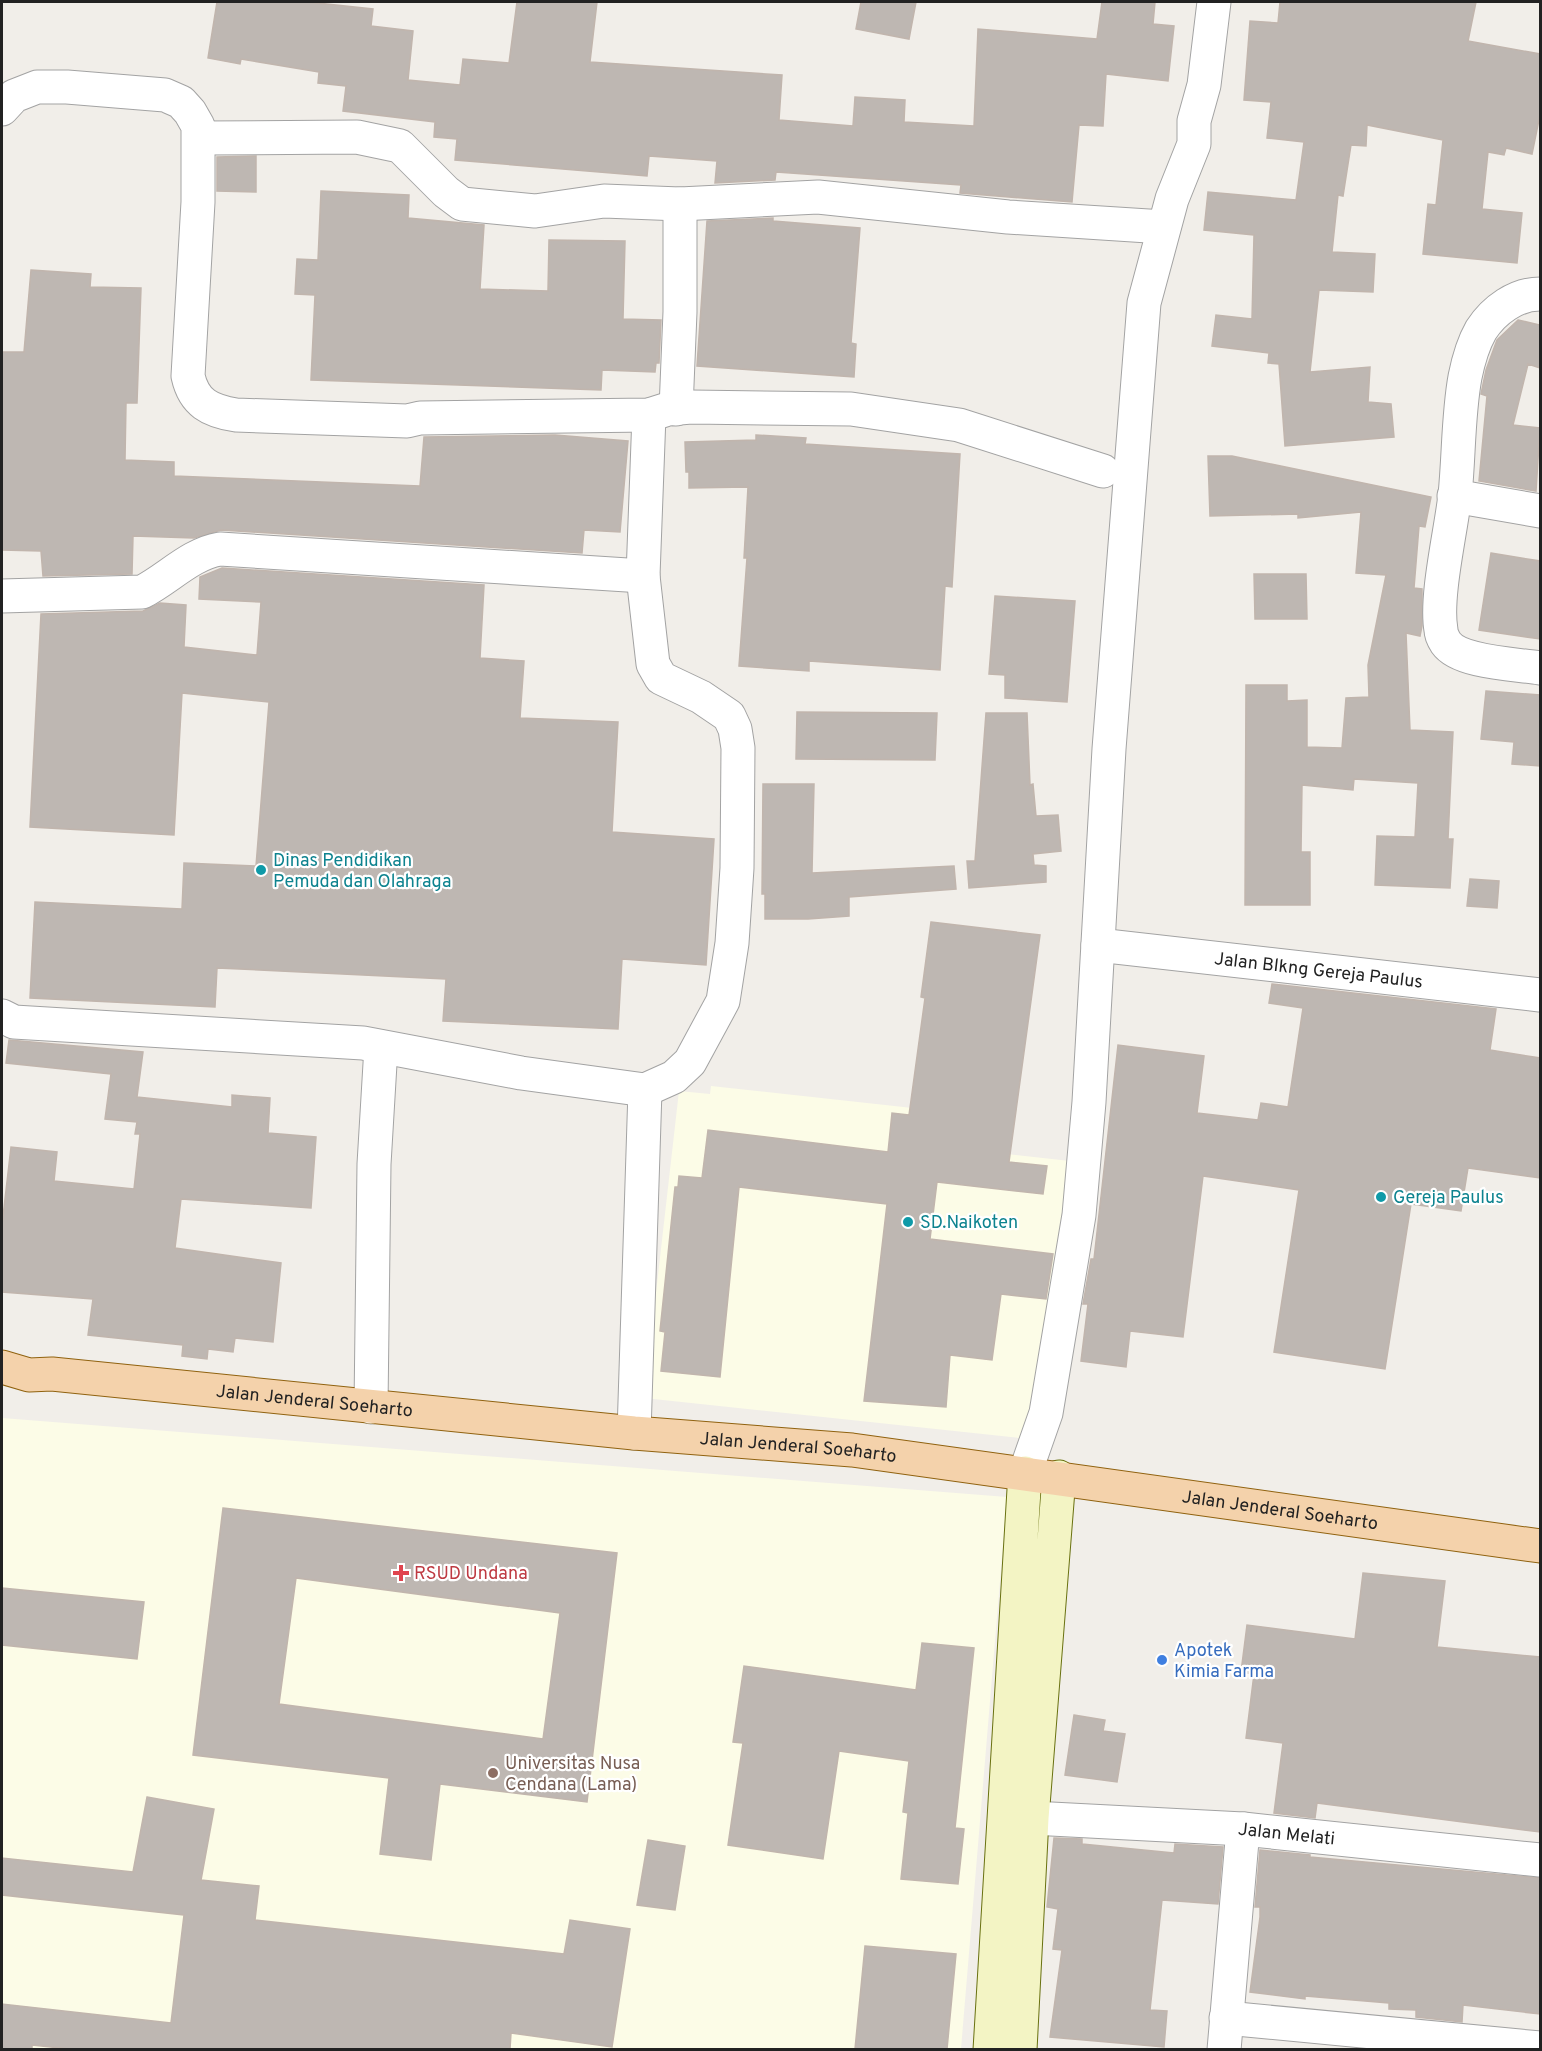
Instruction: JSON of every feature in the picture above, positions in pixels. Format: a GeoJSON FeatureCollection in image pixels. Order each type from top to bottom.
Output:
{"type":"FeatureCollection","features":[{"type":"Feature","properties":{"kind":"main road","name":"Jalan Jenderal Soeharto"},"geometry":{"type":"LineString","coordinates":[[2,1367],[29,1375],[52,1374],[634,1433],[852,1450],[950,1465],[1059,1477],[1540,1546]]}},
{"type":"Feature","properties":{"kind":"main road"},"geometry":{"type":"LineString","coordinates":[[2,1385],[29,1387],[52,1374]]}},
{"type":"Feature","properties":{"kind":"street"},"geometry":{"type":"LineString","coordinates":[[990,2049],[1025,1473],[1046,1413],[1079,1215],[1109,749],[1144,303],[1164,226],[1194,144],[1194,121],[1204,85],[1214,2]]}},
{"type":"Feature","properties":{"kind":"street"},"geometry":{"type":"LineString","coordinates":[[2,109],[14,96],[37,87],[165,95],[181,102],[190,112],[198,126],[199,138],[198,202],[188,376],[191,391],[217,412],[407,421],[420,418],[662,412],[738,405],[851,409],[959,424],[1103,471]]}},
{"type":"Feature","properties":{"kind":"street"},"geometry":{"type":"LineString","coordinates":[[199,138],[357,137],[400,146],[446,192],[462,204],[535,211],[604,201],[680,204],[818,197],[1008,217],[1164,226]]}},
{"type":"Feature","properties":{"kind":"street"},"geometry":{"type":"LineString","coordinates":[[2,1016],[14,1022],[363,1043],[521,1073],[645,1090],[674,1077],[690,1062],[723,1001],[732,943],[737,868],[738,748],[729,716],[701,697],[661,678],[653,664],[643,576],[662,412],[680,312],[680,204]]}},
{"type":"Feature","properties":{"kind":"street"},"geometry":{"type":"LineString","coordinates":[[1540,294],[1520,297],[1504,305],[1480,332],[1465,379],[1455,496],[1441,598],[1441,631],[1457,653],[1473,658],[1540,668]]}},
{"type":"Feature","properties":{"kind":"street"},"geometry":{"type":"LineString","coordinates":[[1455,496],[1540,511]]}},
{"type":"Feature","properties":{"kind":"street"},"geometry":{"type":"LineString","coordinates":[[2,596],[142,592],[161,582],[193,558],[207,551],[220,549],[643,576]]}},
{"type":"Feature","properties":{"kind":"street","name":"Jalan Blkng Gereja Paulus"},"geometry":{"type":"LineString","coordinates":[[1098,945],[1540,995]]}},
{"type":"Feature","properties":{"kind":"street"},"geometry":{"type":"LineString","coordinates":[[371,1407],[374,1164],[381,1047]]}},
{"type":"Feature","properties":{"kind":"street"},"geometry":{"type":"LineString","coordinates":[[634,1433],[645,1090]]}},
{"type":"Feature","properties":{"kind":"street"},"geometry":{"type":"LineString","coordinates":[[1020,2049],[1032,1818],[1059,1477],[1046,1413]]}},
{"type":"Feature","properties":{"kind":"street","name":"Jalan Melati"},"geometry":{"type":"LineString","coordinates":[[1032,1818],[1243,1829],[1540,1860]]}},
{"type":"Feature","properties":{"kind":"street"},"geometry":{"type":"LineString","coordinates":[[1243,1829],[1225,2034],[1540,2048]]}},
{"type":"Feature","properties":{"kind":"shaded area"},"geometry":{"type":"Polygon","coordinates":[[[711,1086],[949,1112],[945,1147],[1070,1161],[1038,1440],[644,1398],[679,1091],[710,1094],[711,1086]]]}},
{"type":"Feature","properties":{"kind":"shaded area","name":"Universitas Nusa Cendana (Lama)"},"geometry":{"type":"Polygon","coordinates":[[[2,1418],[1007,1497],[961,2049],[2,2049],[2,1418]]]}},
{"type":"Feature","properties":{"kind":"building"},"geometry":{"type":"Polygon","coordinates":[[[217,2],[308,2],[373,9],[371,26],[413,31],[408,80],[460,85],[463,59],[509,63],[517,2],[597,2],[590,62],[782,75],[779,120],[853,126],[855,97],[905,100],[904,122],[974,126],[978,29],[1097,39],[1102,2],[1155,2],[1153,24],[1174,26],[1168,81],[1106,74],[1103,126],[1079,125],[1072,202],[960,193],[961,185],[776,172],[775,180],[715,183],[717,161],[649,156],[647,176],[455,160],[457,139],[434,137],[435,122],[343,111],[346,86],[318,83],[319,72],[241,59],[240,64],[208,58],[217,2]]]}},
{"type":"Feature","properties":{"kind":"building"},"geometry":{"type":"Polygon","coordinates":[[[861,2],[916,2],[909,39],[856,29],[861,2]]]}},
{"type":"Feature","properties":{"kind":"building"},"geometry":{"type":"Polygon","coordinates":[[[1280,2],[1476,2],[1468,41],[1540,54],[1540,115],[1532,154],[1506,148],[1504,155],[1488,152],[1482,209],[1522,213],[1517,263],[1423,254],[1428,204],[1436,205],[1443,140],[1367,125],[1366,146],[1351,145],[1343,196],[1338,195],[1332,252],[1375,254],[1373,292],[1319,290],[1310,372],[1370,367],[1368,402],[1391,404],[1394,437],[1285,446],[1279,364],[1268,363],[1269,353],[1212,346],[1216,315],[1252,319],[1254,235],[1204,230],[1208,192],[1296,200],[1304,142],[1267,138],[1271,102],[1244,100],[1250,21],[1278,23],[1280,2]]]}},
{"type":"Feature","properties":{"kind":"building"},"geometry":{"type":"Polygon","coordinates":[[[256,156],[256,192],[217,191],[217,157],[256,156]]]}},
{"type":"Feature","properties":{"kind":"building"},"geometry":{"type":"Polygon","coordinates":[[[321,191],[409,195],[408,218],[484,225],[480,289],[548,291],[549,240],[625,241],[623,319],[661,320],[659,363],[656,363],[655,372],[602,370],[601,390],[311,380],[315,295],[295,294],[297,259],[318,260],[321,191]]]}},
{"type":"Feature","properties":{"kind":"building"},"geometry":{"type":"Polygon","coordinates":[[[773,218],[773,221],[860,228],[851,343],[856,344],[854,377],[697,366],[707,221],[773,218]]]}},
{"type":"Feature","properties":{"kind":"building"},"geometry":{"type":"Polygon","coordinates":[[[31,270],[91,274],[90,287],[141,288],[137,403],[126,403],[125,460],[174,462],[174,476],[420,486],[424,437],[555,435],[628,441],[620,532],[584,530],[582,553],[221,530],[194,538],[133,536],[132,574],[43,576],[41,551],[2,550],[2,352],[24,352],[31,270]]]}},
{"type":"Feature","properties":{"kind":"building"},"geometry":{"type":"Polygon","coordinates":[[[1518,320],[1540,325],[1540,368],[1528,364],[1513,425],[1540,428],[1536,491],[1479,481],[1487,396],[1481,394],[1486,370],[1497,340],[1518,320]]]}},
{"type":"Feature","properties":{"kind":"building"},"geometry":{"type":"Polygon","coordinates":[[[756,435],[806,438],[805,444],[960,454],[952,587],[945,586],[940,670],[809,661],[809,671],[739,666],[747,558],[744,558],[748,487],[689,488],[685,442],[756,440],[756,435]]]}},
{"type":"Feature","properties":{"kind":"building"},"geometry":{"type":"Polygon","coordinates":[[[1208,456],[1232,456],[1431,497],[1425,527],[1419,526],[1414,588],[1422,589],[1422,626],[1420,636],[1406,633],[1410,730],[1453,732],[1448,839],[1453,839],[1450,888],[1375,885],[1377,836],[1415,837],[1418,783],[1354,779],[1353,790],[1302,785],[1301,852],[1310,852],[1310,905],[1245,905],[1246,685],[1287,685],[1287,701],[1307,700],[1307,747],[1342,748],[1346,698],[1369,697],[1368,665],[1386,575],[1356,573],[1361,512],[1298,518],[1298,514],[1210,516],[1208,456]]]}},
{"type":"Feature","properties":{"kind":"building"},"geometry":{"type":"Polygon","coordinates":[[[1491,553],[1540,561],[1540,639],[1479,630],[1491,553]]]}},
{"type":"Feature","properties":{"kind":"building"},"geometry":{"type":"Polygon","coordinates":[[[222,568],[484,585],[480,658],[524,661],[520,718],[618,722],[612,832],[714,839],[706,965],[622,959],[618,1029],[443,1021],[446,979],[217,968],[215,1007],[30,998],[35,902],[182,909],[184,863],[256,866],[269,702],[182,693],[174,835],[30,827],[41,614],[143,611],[160,603],[186,605],[184,647],[257,655],[261,602],[199,599],[200,577],[222,568]]]}},
{"type":"Feature","properties":{"kind":"building"},"geometry":{"type":"Polygon","coordinates":[[[1254,574],[1306,574],[1307,619],[1255,619],[1254,574]]]}},
{"type":"Feature","properties":{"kind":"building"},"geometry":{"type":"Polygon","coordinates":[[[995,596],[1075,601],[1067,702],[1005,698],[1005,675],[989,674],[995,596]]]}},
{"type":"Feature","properties":{"kind":"building"},"geometry":{"type":"Polygon","coordinates":[[[1486,691],[1540,695],[1540,766],[1512,764],[1514,742],[1481,739],[1486,691]]]}},
{"type":"Feature","properties":{"kind":"building"},"geometry":{"type":"Polygon","coordinates":[[[797,712],[937,713],[935,760],[796,759],[797,712]]]}},
{"type":"Feature","properties":{"kind":"building"},"geometry":{"type":"Polygon","coordinates":[[[986,713],[1027,713],[1030,785],[1033,784],[1036,816],[1058,815],[1061,851],[1033,854],[1034,865],[1046,866],[1046,882],[969,888],[967,861],[975,861],[986,713]]]}},
{"type":"Feature","properties":{"kind":"building"},"geometry":{"type":"Polygon","coordinates":[[[763,784],[814,784],[812,873],[954,866],[956,889],[849,897],[849,916],[765,919],[765,894],[762,894],[763,784]]]}},
{"type":"Feature","properties":{"kind":"building"},"geometry":{"type":"Polygon","coordinates":[[[1470,879],[1499,881],[1497,908],[1467,906],[1470,879]]]}},
{"type":"Feature","properties":{"kind":"building"},"geometry":{"type":"Polygon","coordinates":[[[931,922],[1040,935],[1009,1162],[1047,1166],[1043,1194],[937,1182],[930,1239],[1053,1254],[1046,1299],[1001,1294],[992,1360],[950,1355],[946,1407],[864,1401],[887,1204],[739,1187],[720,1377],[661,1371],[665,1332],[660,1331],[675,1187],[678,1187],[679,1176],[702,1178],[708,1130],[888,1152],[892,1113],[909,1115],[925,998],[921,997],[931,922]]]}},
{"type":"Feature","properties":{"kind":"building"},"geometry":{"type":"Polygon","coordinates":[[[1272,984],[1496,1009],[1490,1050],[1540,1058],[1540,1178],[1468,1168],[1461,1211],[1411,1204],[1385,1369],[1274,1352],[1299,1190],[1203,1176],[1183,1337],[1130,1331],[1126,1367],[1081,1361],[1088,1304],[1083,1304],[1091,1259],[1094,1259],[1118,1045],[1204,1056],[1197,1113],[1258,1120],[1261,1103],[1288,1107],[1303,1008],[1269,1003],[1272,984]]]}},
{"type":"Feature","properties":{"kind":"building"},"geometry":{"type":"Polygon","coordinates":[[[9,1040],[143,1052],[137,1097],[232,1107],[232,1095],[270,1098],[268,1133],[316,1137],[311,1208],[181,1199],[175,1248],[281,1263],[273,1342],[235,1338],[233,1352],[208,1349],[207,1359],[182,1356],[183,1345],[88,1335],[93,1299],[2,1292],[2,1225],[11,1147],[57,1152],[54,1181],[134,1189],[140,1134],[135,1134],[137,1122],[105,1119],[111,1074],[6,1063],[9,1040]]]}},
{"type":"Feature","properties":{"kind":"building"},"geometry":{"type":"Polygon","coordinates":[[[223,1508],[617,1553],[587,1802],[440,1784],[431,1860],[380,1854],[389,1778],[193,1755],[223,1508]],[[296,1578],[279,1704],[543,1739],[560,1613],[296,1578]]]}},
{"type":"Feature","properties":{"kind":"building"},"geometry":{"type":"Polygon","coordinates":[[[1363,1573],[1445,1581],[1437,1647],[1540,1657],[1540,1832],[1317,1803],[1315,1818],[1274,1813],[1283,1743],[1246,1738],[1254,1674],[1241,1672],[1247,1625],[1355,1639],[1363,1573]]]}},
{"type":"Feature","properties":{"kind":"building"},"geometry":{"type":"Polygon","coordinates":[[[2,1588],[144,1602],[137,1659],[2,1645],[2,1588]]]}},
{"type":"Feature","properties":{"kind":"building"},"geometry":{"type":"Polygon","coordinates":[[[922,1643],[974,1648],[955,1828],[964,1829],[958,1884],[901,1879],[908,1813],[903,1812],[909,1761],[839,1751],[823,1859],[728,1845],[743,1743],[733,1742],[744,1666],[916,1690],[922,1643]]]}},
{"type":"Feature","properties":{"kind":"building"},"geometry":{"type":"Polygon","coordinates":[[[1074,1715],[1105,1720],[1103,1731],[1125,1734],[1117,1782],[1065,1775],[1074,1715]]]}},
{"type":"Feature","properties":{"kind":"building"},"geometry":{"type":"Polygon","coordinates":[[[147,1797],[214,1809],[201,1880],[259,1886],[255,1920],[564,1954],[570,1920],[630,1929],[612,2047],[511,2033],[510,2049],[69,2049],[32,2045],[32,2049],[2,2049],[2,2004],[171,2023],[184,1915],[2,1895],[2,1858],[133,1872],[147,1797]]]}},
{"type":"Feature","properties":{"kind":"building"},"geometry":{"type":"Polygon","coordinates":[[[1054,1838],[1082,1839],[1082,1844],[1174,1853],[1175,1844],[1223,1847],[1218,1904],[1162,1900],[1150,2010],[1167,2011],[1164,2047],[1050,2037],[1062,1950],[1053,1949],[1058,1909],[1047,1907],[1054,1838]]]}},
{"type":"Feature","properties":{"kind":"building"},"geometry":{"type":"Polygon","coordinates":[[[648,1840],[685,1846],[675,1910],[637,1905],[648,1840]]]}},
{"type":"Feature","properties":{"kind":"building"},"geometry":{"type":"Polygon","coordinates":[[[1260,1850],[1310,1855],[1310,1857],[1540,1878],[1540,2014],[1463,2005],[1462,2022],[1416,2017],[1416,2010],[1389,2009],[1389,2003],[1305,1996],[1305,1999],[1250,1992],[1260,1917],[1260,1907],[1255,1907],[1260,1850]]]}},
{"type":"Feature","properties":{"kind":"building"},"geometry":{"type":"Polygon","coordinates":[[[865,1946],[956,1954],[947,2049],[855,2049],[865,1946]]]}},
{"type":"Feature","properties":{"kind":"place","name":"Dinas Pendidikan Pemuda dan Olahraga"},"geometry":{"type":"Point","coordinates":[261,870]}},
{"type":"Feature","properties":{"kind":"place","name":"Gereja Paulus"},"geometry":{"type":"Point","coordinates":[1381,1197]}},
{"type":"Feature","properties":{"kind":"place","name":"SD.Naikoten"},"geometry":{"type":"Point","coordinates":[908,1222]}},
{"type":"Feature","properties":{"kind":"place","name":"RSUD Undana"},"geometry":{"type":"Point","coordinates":[401,1573]}},
{"type":"Feature","properties":{"kind":"place","name":"Apotek Kimia Farma"},"geometry":{"type":"Point","coordinates":[1162,1660]}},
{"type":"Feature","properties":{"kind":"place","name":"Universitas Nusa Cendana (Lama)"},"geometry":{"type":"Point","coordinates":[493,1773]}}]}
